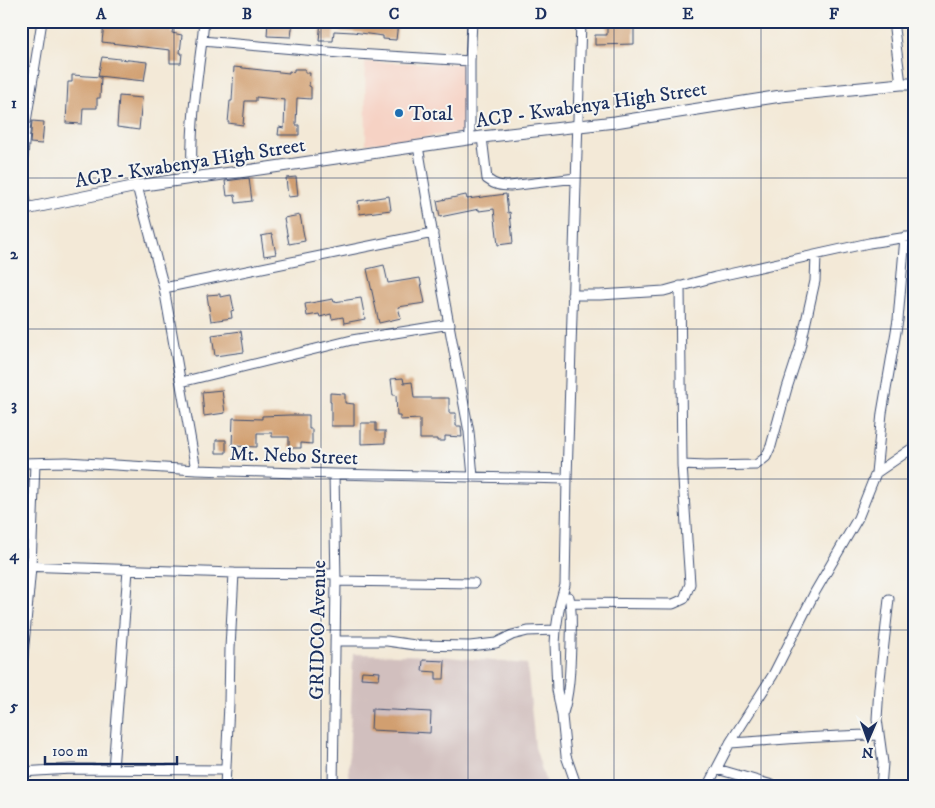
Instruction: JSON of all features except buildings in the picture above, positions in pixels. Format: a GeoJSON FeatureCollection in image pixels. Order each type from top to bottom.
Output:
{"type":"FeatureCollection","features":[{"type":"Feature","properties":{"kind":"main road"},"geometry":{"type":"LineString","coordinates":[[901,84],[914,80]]}},
{"type":"Feature","properties":{"kind":"main road","name":"ACP - Kwabenya High Street"},"geometry":{"type":"LineString","coordinates":[[24,210],[137,186],[192,178],[476,138],[615,122],[799,94],[901,84]]}},
{"type":"Feature","properties":{"kind":"main road"},"geometry":{"type":"LineString","coordinates":[[901,84],[914,84]]}},
{"type":"Feature","properties":{"kind":"street"},"geometry":{"type":"LineString","coordinates":[[24,210],[22,179],[26,122],[42,21]]}},
{"type":"Feature","properties":{"kind":"street"},"geometry":{"type":"LineString","coordinates":[[192,178],[193,119],[204,21]]}},
{"type":"Feature","properties":{"kind":"street"},"geometry":{"type":"LineString","coordinates":[[472,21],[470,61],[476,138],[488,179],[494,184],[510,186],[576,178]]}},
{"type":"Feature","properties":{"kind":"street"},"geometry":{"type":"LineString","coordinates":[[577,787],[566,756],[557,690],[555,644],[560,603],[565,585],[581,21]]}},
{"type":"Feature","properties":{"kind":"street"},"geometry":{"type":"LineString","coordinates":[[893,21],[901,84]]}},
{"type":"Feature","properties":{"kind":"street"},"geometry":{"type":"LineString","coordinates":[[202,41],[340,53],[470,61]]}},
{"type":"Feature","properties":{"kind":"street"},"geometry":{"type":"LineString","coordinates":[[21,85],[32,86]]}},
{"type":"Feature","properties":{"kind":"street"},"geometry":{"type":"LineString","coordinates":[[418,146],[469,432],[473,477]]}},
{"type":"Feature","properties":{"kind":"street"},"geometry":{"type":"LineString","coordinates":[[137,186],[164,288],[196,470]]}},
{"type":"Feature","properties":{"kind":"street"},"geometry":{"type":"LineString","coordinates":[[164,288],[433,233]]}},
{"type":"Feature","properties":{"kind":"street"},"geometry":{"type":"LineString","coordinates":[[572,295],[664,291],[716,277],[909,236],[898,320],[882,413],[876,473],[858,518],[815,592],[773,675],[730,743],[707,787]]}},
{"type":"Feature","properties":{"kind":"street"},"geometry":{"type":"LineString","coordinates":[[682,465],[756,465],[766,457],[800,348],[815,280],[816,256]]}},
{"type":"Feature","properties":{"kind":"street"},"geometry":{"type":"LineString","coordinates":[[571,603],[673,604],[684,599],[690,584],[682,465],[680,286]]}},
{"type":"Feature","properties":{"kind":"street"},"geometry":{"type":"LineString","coordinates":[[181,382],[352,340],[450,324]]}},
{"type":"Feature","properties":{"kind":"street"},"geometry":{"type":"LineString","coordinates":[[876,473],[914,447]]}},
{"type":"Feature","properties":{"kind":"street","name":"Mt. Nebo Street"},"geometry":{"type":"LineString","coordinates":[[21,463],[67,462],[196,470],[567,479]]}},
{"type":"Feature","properties":{"kind":"street"},"geometry":{"type":"LineString","coordinates":[[21,678],[26,567],[35,463]]}},
{"type":"Feature","properties":{"kind":"street","name":"GRIDCO Avenue"},"geometry":{"type":"LineString","coordinates":[[333,787],[336,578],[334,474]]}},
{"type":"Feature","properties":{"kind":"street"},"geometry":{"type":"LineString","coordinates":[[26,567],[474,583]]}},
{"type":"Feature","properties":{"kind":"street"},"geometry":{"type":"LineString","coordinates":[[113,769],[128,570]]}},
{"type":"Feature","properties":{"kind":"street"},"geometry":{"type":"LineString","coordinates":[[225,787],[234,573]]}},
{"type":"Feature","properties":{"kind":"street"},"geometry":{"type":"LineString","coordinates":[[562,716],[570,678],[572,626],[571,603],[565,585]]}},
{"type":"Feature","properties":{"kind":"street"},"geometry":{"type":"LineString","coordinates":[[881,787],[883,763],[877,719],[889,600]]}},
{"type":"Feature","properties":{"kind":"street"},"geometry":{"type":"LineString","coordinates":[[335,641],[387,641],[415,645],[470,646],[496,643],[512,635],[528,631],[556,630]]}},
{"type":"Feature","properties":{"kind":"street"},"geometry":{"type":"LineString","coordinates":[[730,743],[845,735],[879,735]]}},
{"type":"Feature","properties":{"kind":"street"},"geometry":{"type":"LineString","coordinates":[[21,772],[71,769],[226,770]]}},
{"type":"Feature","properties":{"kind":"street"},"geometry":{"type":"LineString","coordinates":[[717,769],[779,787]]}},
{"type":"Feature","properties":{"kind":"shaded area"},"geometry":{"type":"Polygon","coordinates":[[[365,62],[467,64],[463,132],[366,144],[365,62]]]}},
{"type":"Feature","properties":{"kind":"shaded area"},"geometry":{"type":"Polygon","coordinates":[[[353,654],[437,656],[527,664],[535,747],[547,787],[348,787],[353,654]]]}},
{"type":"Feature","properties":{"kind":"place","name":"Total"},"geometry":{"type":"Point","coordinates":[399,113]}}]}
